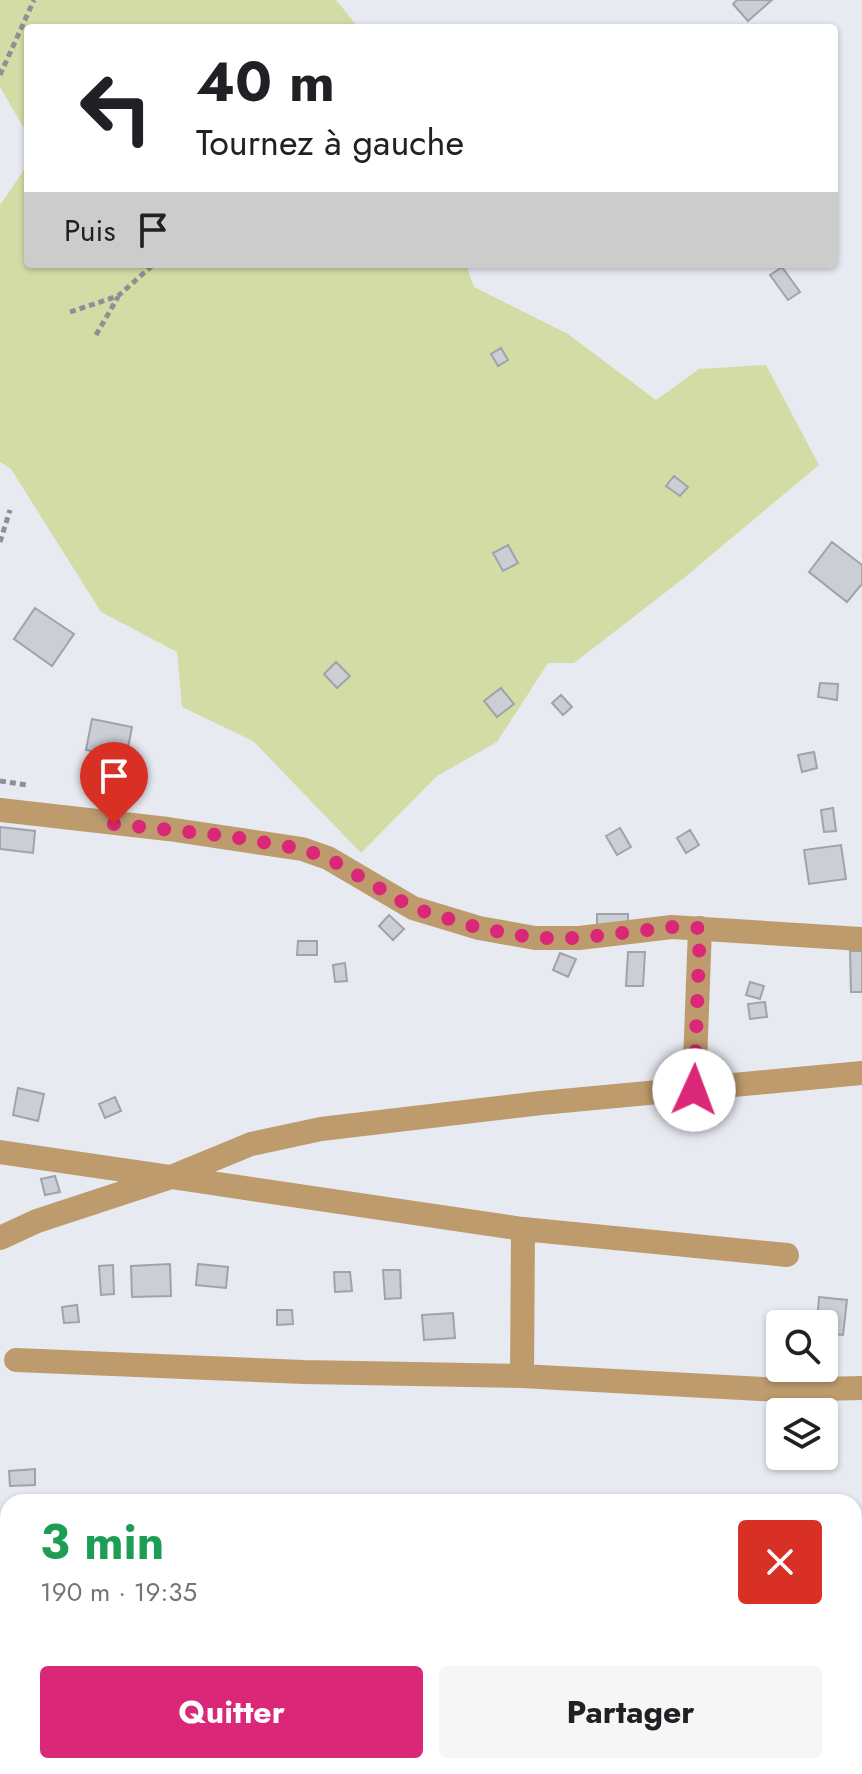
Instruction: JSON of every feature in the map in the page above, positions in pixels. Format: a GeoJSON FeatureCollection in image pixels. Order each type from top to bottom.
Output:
{"type":"FeatureCollection","features":[{"type":"Feature","properties":{"kind":"street"},"geometry":{"type":"LineString","coordinates":[[0,810],[168,829],[302,849],[328,858],[413,908],[479,928],[535,938],[579,938],[672,927],[862,939]]}},
{"type":"Feature","properties":{"kind":"street"},"geometry":{"type":"LineString","coordinates":[[694,1090],[700,928]]}},
{"type":"Feature","properties":{"kind":"street"},"geometry":{"type":"LineString","coordinates":[[0,1238],[37,1221],[171,1177],[251,1144],[321,1129],[541,1103],[862,1073]]}},
{"type":"Feature","properties":{"kind":"street"},"geometry":{"type":"LineString","coordinates":[[0,1152],[523,1229],[787,1255]]}},
{"type":"Feature","properties":{"kind":"street"},"geometry":{"type":"LineString","coordinates":[[522,1376],[523,1229]]}},
{"type":"Feature","properties":{"kind":"street"},"geometry":{"type":"LineString","coordinates":[[16,1360],[304,1372],[522,1376],[780,1390],[862,1388]]}},
{"type":"Feature","properties":{"kind":"path"},"geometry":{"type":"LineString","coordinates":[[0,75],[34,0]]}},
{"type":"Feature","properties":{"kind":"path"},"geometry":{"type":"LineString","coordinates":[[96,335],[118,296],[150,268]]}},
{"type":"Feature","properties":{"kind":"path"},"geometry":{"type":"LineString","coordinates":[[70,312],[118,296]]}},
{"type":"Feature","properties":{"kind":"path"},"geometry":{"type":"LineString","coordinates":[[0,542],[10,510]]}},
{"type":"Feature","properties":{"kind":"green space"},"geometry":{"type":"Polygon","coordinates":[[[0,0],[336,0],[356,24],[24,24],[24,128],[0,87],[0,0]]]}},
{"type":"Feature","properties":{"kind":"green space"},"geometry":{"type":"Polygon","coordinates":[[[24,170],[24,268],[467,268],[474,287],[568,334],[656,400],[699,369],[766,365],[819,465],[684,578],[574,663],[548,663],[497,742],[437,776],[361,853],[253,741],[182,707],[177,652],[101,612],[11,469],[0,462],[0,205],[24,170]]]}},
{"type":"Feature","properties":{"kind":"building"},"geometry":{"type":"Polygon","coordinates":[[[737,0],[772,0],[748,21],[733,4],[737,0]]]}},
{"type":"Feature","properties":{"kind":"building"},"geometry":{"type":"Polygon","coordinates":[[[783,268],[800,292],[788,300],[770,275],[783,268]]]}},
{"type":"Feature","properties":{"kind":"building"},"geometry":{"type":"Polygon","coordinates":[[[501,348],[508,360],[498,366],[491,354],[501,348]]]}},
{"type":"Feature","properties":{"kind":"building"},"geometry":{"type":"Polygon","coordinates":[[[674,476],[688,487],[680,496],[666,486],[674,476]]]}},
{"type":"Feature","properties":{"kind":"building"},"geometry":{"type":"Polygon","coordinates":[[[832,542],[862,565],[862,584],[847,602],[809,572],[832,542]]]}},
{"type":"Feature","properties":{"kind":"building"},"geometry":{"type":"Polygon","coordinates":[[[508,545],[518,563],[503,571],[493,553],[508,545]]]}},
{"type":"Feature","properties":{"kind":"building"},"geometry":{"type":"Polygon","coordinates":[[[35,608],[74,634],[52,666],[14,639],[35,608]]]}},
{"type":"Feature","properties":{"kind":"building"},"geometry":{"type":"Polygon","coordinates":[[[336,662],[350,676],[337,688],[324,674],[336,662]]]}},
{"type":"Feature","properties":{"kind":"building"},"geometry":{"type":"Polygon","coordinates":[[[820,683],[838,684],[837,700],[818,697],[820,683]]]}},
{"type":"Feature","properties":{"kind":"building"},"geometry":{"type":"Polygon","coordinates":[[[501,688],[514,704],[497,717],[484,701],[501,688]]]}},
{"type":"Feature","properties":{"kind":"building"},"geometry":{"type":"Polygon","coordinates":[[[561,695],[572,707],[563,715],[552,703],[561,695]]]}},
{"type":"Feature","properties":{"kind":"building"},"geometry":{"type":"Polygon","coordinates":[[[92,719],[132,727],[126,758],[86,750],[92,719]]]}},
{"type":"Feature","properties":{"kind":"building"},"geometry":{"type":"Polygon","coordinates":[[[814,752],[817,768],[802,772],[798,755],[814,752]]]}},
{"type":"Feature","properties":{"kind":"building"},"geometry":{"type":"Polygon","coordinates":[[[833,808],[836,831],[824,832],[821,810],[833,808]]]}},
{"type":"Feature","properties":{"kind":"building"},"geometry":{"type":"Polygon","coordinates":[[[0,827],[35,831],[33,853],[0,849],[0,827]]]}},
{"type":"Feature","properties":{"kind":"building"},"geometry":{"type":"Polygon","coordinates":[[[620,828],[631,847],[617,855],[606,836],[620,828]]]}},
{"type":"Feature","properties":{"kind":"building"},"geometry":{"type":"Polygon","coordinates":[[[690,830],[699,845],[686,853],[677,838],[690,830]]]}},
{"type":"Feature","properties":{"kind":"building"},"geometry":{"type":"Polygon","coordinates":[[[841,845],[846,879],[809,884],[804,850],[841,845]]]}},
{"type":"Feature","properties":{"kind":"building"},"geometry":{"type":"Polygon","coordinates":[[[597,914],[628,914],[628,928],[597,928],[597,914]]]}},
{"type":"Feature","properties":{"kind":"building"},"geometry":{"type":"Polygon","coordinates":[[[389,915],[404,929],[393,940],[379,926],[389,915]]]}},
{"type":"Feature","properties":{"kind":"building"},"geometry":{"type":"Polygon","coordinates":[[[298,941],[317,941],[317,955],[297,955],[298,941]]]}},
{"type":"Feature","properties":{"kind":"building"},"geometry":{"type":"Polygon","coordinates":[[[850,951],[862,951],[862,992],[851,992],[850,951]]]}},
{"type":"Feature","properties":{"kind":"building"},"geometry":{"type":"Polygon","coordinates":[[[628,952],[645,952],[643,986],[626,986],[628,952]]]}},
{"type":"Feature","properties":{"kind":"building"},"geometry":{"type":"Polygon","coordinates":[[[560,953],[576,959],[568,977],[553,970],[560,953]]]}},
{"type":"Feature","properties":{"kind":"building"},"geometry":{"type":"Polygon","coordinates":[[[345,963],[347,981],[335,982],[333,965],[345,963]]]}},
{"type":"Feature","properties":{"kind":"building"},"geometry":{"type":"Polygon","coordinates":[[[750,982],[764,986],[760,999],[746,995],[750,982]]]}},
{"type":"Feature","properties":{"kind":"building"},"geometry":{"type":"Polygon","coordinates":[[[765,1002],[767,1017],[750,1019],[748,1004],[765,1002]]]}},
{"type":"Feature","properties":{"kind":"building"},"geometry":{"type":"Polygon","coordinates":[[[18,1088],[44,1094],[38,1121],[13,1115],[18,1088]]]}},
{"type":"Feature","properties":{"kind":"building"},"geometry":{"type":"Polygon","coordinates":[[[115,1097],[121,1111],[105,1118],[99,1104],[115,1097]]]}},
{"type":"Feature","properties":{"kind":"building"},"geometry":{"type":"Polygon","coordinates":[[[55,1176],[60,1192],[45,1195],[41,1179],[55,1176]]]}},
{"type":"Feature","properties":{"kind":"building"},"geometry":{"type":"Polygon","coordinates":[[[170,1264],[171,1296],[132,1297],[131,1266],[170,1264]]]}},
{"type":"Feature","properties":{"kind":"building"},"geometry":{"type":"Polygon","coordinates":[[[198,1264],[228,1267],[226,1288],[196,1285],[198,1264]]]}},
{"type":"Feature","properties":{"kind":"building"},"geometry":{"type":"Polygon","coordinates":[[[113,1265],[114,1294],[101,1295],[99,1266],[113,1265]]]}},
{"type":"Feature","properties":{"kind":"building"},"geometry":{"type":"Polygon","coordinates":[[[383,1270],[400,1270],[401,1298],[385,1299],[383,1270]]]}},
{"type":"Feature","properties":{"kind":"building"},"geometry":{"type":"Polygon","coordinates":[[[334,1272],[350,1272],[352,1291],[335,1292],[334,1272]]]}},
{"type":"Feature","properties":{"kind":"building"},"geometry":{"type":"Polygon","coordinates":[[[819,1297],[847,1300],[843,1335],[838,1334],[838,1310],[818,1310],[819,1297]]]}},
{"type":"Feature","properties":{"kind":"building"},"geometry":{"type":"Polygon","coordinates":[[[77,1305],[79,1322],[64,1323],[62,1307],[77,1305]]]}},
{"type":"Feature","properties":{"kind":"building"},"geometry":{"type":"Polygon","coordinates":[[[277,1310],[292,1310],[293,1324],[277,1325],[277,1310]]]}},
{"type":"Feature","properties":{"kind":"building"},"geometry":{"type":"Polygon","coordinates":[[[453,1313],[455,1338],[424,1340],[422,1315],[453,1313]]]}},
{"type":"Feature","properties":{"kind":"building"},"geometry":{"type":"Polygon","coordinates":[[[35,1469],[35,1485],[10,1486],[9,1471],[35,1469]]]}},
{"type":"Feature","properties":{"kind":"route"},"geometry":{"type":"LineString","coordinates":[[114,824],[227,836],[302,849],[328,858],[413,908],[479,928],[535,938],[579,938],[672,927],[700,928],[694,1090]]}}]}
